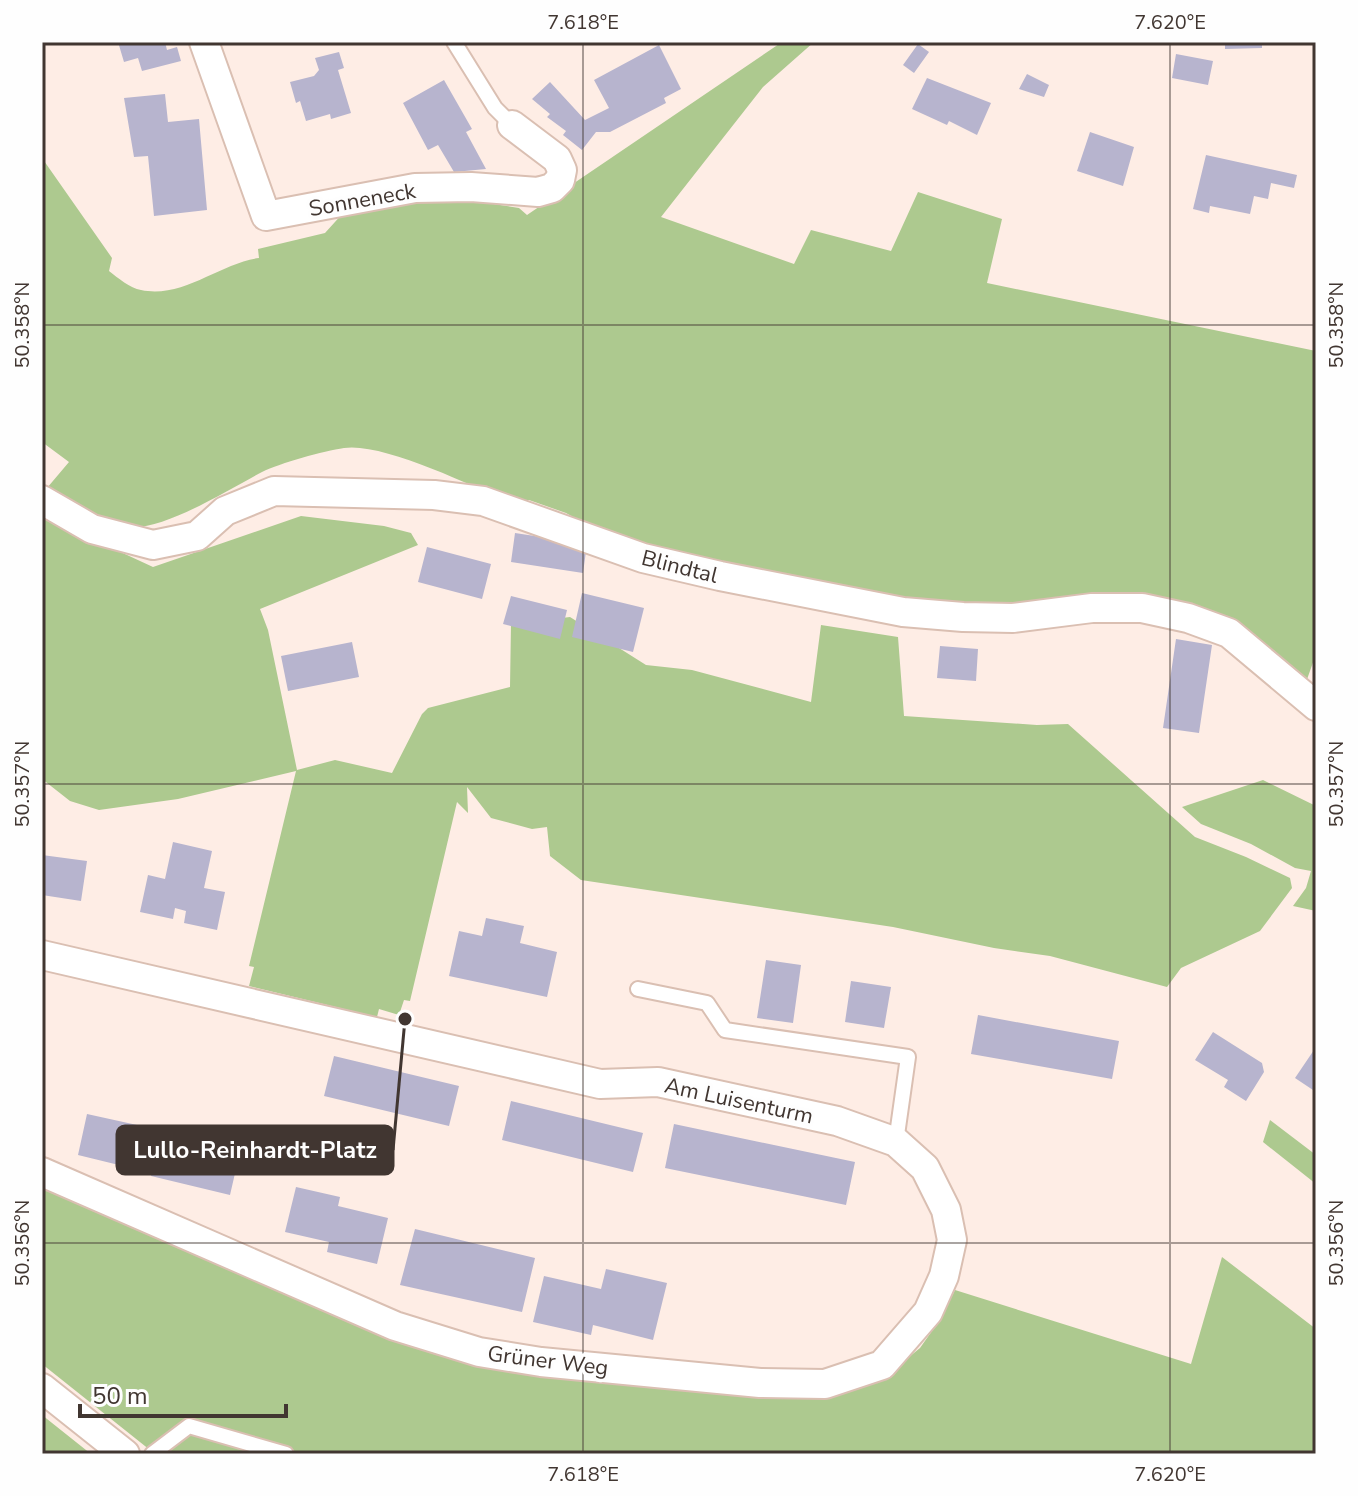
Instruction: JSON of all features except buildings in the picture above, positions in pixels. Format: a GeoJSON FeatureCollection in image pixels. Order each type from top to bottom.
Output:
{"type":"FeatureCollection","features":[{"type":"Feature","properties":{"kind":"street","name":"Sonneneck"},"geometry":{"type":"LineString","coordinates":[[204,42],[266,216],[415,188],[471,187],[538,192],[552,188],[560,180],[562,170],[557,159],[512,125]]}},
{"type":"Feature","properties":{"kind":"street","name":"Blindtal"},"geometry":{"type":"LineString","coordinates":[[42,500],[92,529],[153,545],[197,536],[225,511],[274,491],[434,495],[483,501],[643,558],[903,612],[1013,618],[1092,608],[1142,608],[1188,618],[1229,633],[1316,706]]}},
{"type":"Feature","properties":{"kind":"street","name":"Am Luisenturm"},"geometry":{"type":"LineString","coordinates":[[42,955],[600,1084],[658,1082],[837,1121],[896,1142],[915,1157],[935,1184]]}},
{"type":"Feature","properties":{"kind":"street","name":"Grüner Weg"},"geometry":{"type":"LineString","coordinates":[[42,1172],[395,1326],[438,1341],[479,1352],[541,1362],[760,1383],[825,1384],[882,1365],[907,1340],[928,1312],[944,1276],[952,1240],[946,1210],[935,1184]]}},
{"type":"Feature","properties":{"kind":"street"},"geometry":{"type":"LineString","coordinates":[[42,1388],[125,1454]]}},
{"type":"Feature","properties":{"kind":"lane"},"geometry":{"type":"LineString","coordinates":[[454,42],[495,108],[512,125]]}},
{"type":"Feature","properties":{"kind":"lane"},"geometry":{"type":"LineString","coordinates":[[638,989],[707,1003],[725,1030],[908,1057],[896,1142]]}},
{"type":"Feature","properties":{"kind":"lane"},"geometry":{"type":"LineString","coordinates":[[152,1454],[189,1426],[286,1454]]}},
{"type":"Feature","properties":{"kind":"green space"},"geometry":{"type":"Polygon","coordinates":[[[782,42],[814,42],[763,87],[661,217],[794,264],[811,230],[891,251],[918,192],[1002,219],[987,283],[1316,351],[1316,654],[1305,685],[1224,624],[975,610],[823,587],[616,541],[566,513],[529,500],[516,505],[430,468],[361,448],[344,448],[280,465],[177,516],[142,527],[106,521],[47,488],[69,462],[42,442],[42,158],[112,258],[109,271],[137,289],[172,290],[230,266],[259,258],[258,249],[325,233],[344,212],[417,198],[454,198],[519,208],[527,215],[782,42]]]}},
{"type":"Feature","properties":{"kind":"green space"},"geometry":{"type":"Polygon","coordinates":[[[42,508],[86,536],[153,567],[301,516],[384,526],[411,533],[418,545],[260,609],[268,630],[297,770],[335,760],[392,773],[428,708],[510,687],[511,624],[570,617],[646,665],[692,670],[811,702],[821,625],[898,637],[904,716],[1037,725],[1068,724],[1195,837],[1290,878],[1292,888],[1260,931],[1181,968],[1167,987],[1050,956],[893,927],[581,880],[550,856],[547,827],[532,829],[491,818],[467,787],[468,813],[457,802],[410,1001],[404,1000],[399,1015],[379,1009],[377,1017],[249,986],[254,967],[249,966],[296,771],[178,799],[99,810],[70,801],[42,779],[42,508]]]}},
{"type":"Feature","properties":{"kind":"green space"},"geometry":{"type":"Polygon","coordinates":[[[1263,780],[1316,806],[1316,911],[1293,906],[1306,888],[1311,871],[1295,868],[1251,844],[1201,824],[1182,807],[1263,780]]]}},
{"type":"Feature","properties":{"kind":"green space"},"geometry":{"type":"Polygon","coordinates":[[[1270,1120],[1316,1155],[1316,1184],[1263,1142],[1270,1120]]]}},
{"type":"Feature","properties":{"kind":"green space"},"geometry":{"type":"Polygon","coordinates":[[[42,1183],[390,1338],[444,1357],[499,1369],[750,1395],[898,1366],[920,1348],[955,1290],[1191,1364],[1222,1257],[1316,1329],[1316,1454],[155,1454],[42,1364],[42,1183]]]}},
{"type":"Feature","properties":{"kind":"green space"},"geometry":{"type":"Polygon","coordinates":[[[42,1415],[91,1454],[42,1454],[42,1415]]]}},
{"type":"Feature","properties":{"kind":"place","name":"Lullo-Reinhardt-Platz"},"geometry":{"type":"Point","coordinates":[405,1019]}}]}
